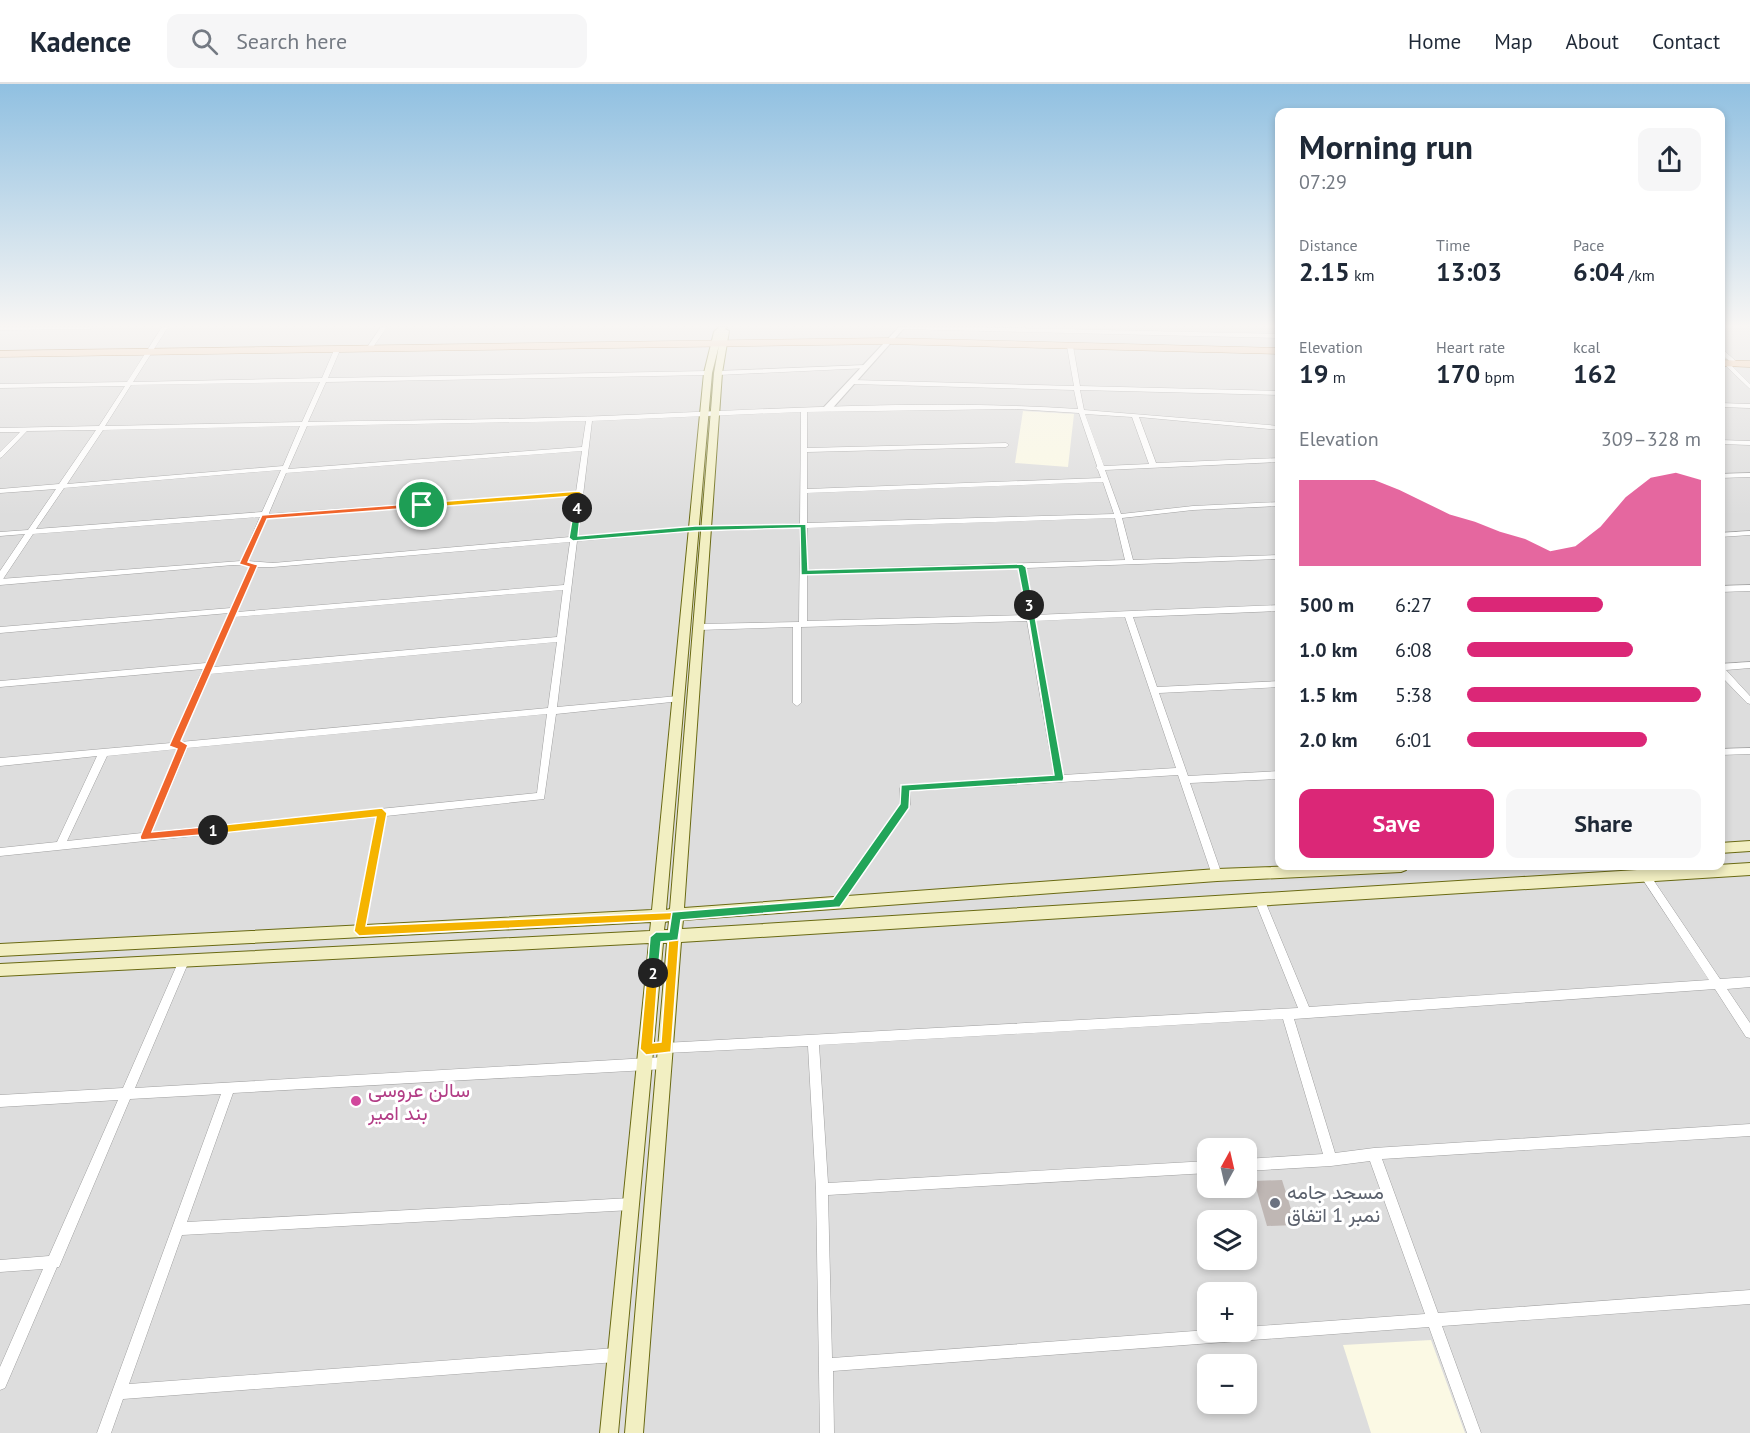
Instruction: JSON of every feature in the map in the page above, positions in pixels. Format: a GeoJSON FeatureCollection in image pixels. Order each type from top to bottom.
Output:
{"type":"FeatureCollection","features":[{"type":"Feature","properties":{"kind":"main road"},"geometry":{"type":"LineString","coordinates":[[634,1433],[699,627],[701,528],[711,390]]}},
{"type":"Feature","properties":{"kind":"main road"},"geometry":{"type":"LineString","coordinates":[[609,1433],[678,699],[701,528]]}},
{"type":"Feature","properties":{"kind":"main road"},"geometry":{"type":"LineString","coordinates":[[1725,848],[1750,846]]}},
{"type":"Feature","properties":{"kind":"main road"},"geometry":{"type":"LineString","coordinates":[[1725,869],[1750,869]]}},
{"type":"Feature","properties":{"kind":"main road"},"geometry":{"type":"LineString","coordinates":[[0,950],[676,915],[1217,875],[1319,870]]}},
{"type":"Feature","properties":{"kind":"main road"},"geometry":{"type":"LineString","coordinates":[[0,970],[656,937],[1112,907],[1260,901],[1642,870]]}},
{"type":"Feature","properties":{"kind":"street"},"geometry":{"type":"LineString","coordinates":[[0,579],[126,390]]}},
{"type":"Feature","properties":{"kind":"street"},"geometry":{"type":"LineString","coordinates":[[243,564],[319,390]]}},
{"type":"Feature","properties":{"kind":"street"},"geometry":{"type":"LineString","coordinates":[[827,409],[845,390]]}},
{"type":"Feature","properties":{"kind":"street"},"geometry":{"type":"LineString","coordinates":[[1077,390],[1103,480],[1118,516],[1130,563]]}},
{"type":"Feature","properties":{"kind":"street"},"geometry":{"type":"LineString","coordinates":[[1176,390],[1275,393]]}},
{"type":"Feature","properties":{"kind":"street"},"geometry":{"type":"LineString","coordinates":[[1725,405],[1750,406]]}},
{"type":"Feature","properties":{"kind":"street"},"geometry":{"type":"LineString","coordinates":[[0,430],[589,419],[827,409],[1015,407],[1275,428]]}},
{"type":"Feature","properties":{"kind":"street"},"geometry":{"type":"LineString","coordinates":[[797,703],[804,573],[804,410]]}},
{"type":"Feature","properties":{"kind":"street"},"geometry":{"type":"LineString","coordinates":[[1135,415],[1153,465]]}},
{"type":"Feature","properties":{"kind":"street"},"geometry":{"type":"LineString","coordinates":[[0,852],[541,796],[589,419]]}},
{"type":"Feature","properties":{"kind":"street"},"geometry":{"type":"LineString","coordinates":[[0,456],[25,430]]}},
{"type":"Feature","properties":{"kind":"street"},"geometry":{"type":"LineString","coordinates":[[1725,442],[1750,443]]}},
{"type":"Feature","properties":{"kind":"street"},"geometry":{"type":"LineString","coordinates":[[804,450],[1006,445]]}},
{"type":"Feature","properties":{"kind":"street"},"geometry":{"type":"LineString","coordinates":[[0,491],[585,449]]}},
{"type":"Feature","properties":{"kind":"street"},"geometry":{"type":"LineString","coordinates":[[1100,468],[1275,460]]}},
{"type":"Feature","properties":{"kind":"street"},"geometry":{"type":"LineString","coordinates":[[1725,476],[1750,475]]}},
{"type":"Feature","properties":{"kind":"street"},"geometry":{"type":"LineString","coordinates":[[804,491],[1103,480]]}},
{"type":"Feature","properties":{"kind":"street"},"geometry":{"type":"LineString","coordinates":[[0,534],[579,494]]}},
{"type":"Feature","properties":{"kind":"street"},"geometry":{"type":"LineString","coordinates":[[0,579],[254,565],[701,528],[1118,516],[1193,508],[1275,504]]}},
{"type":"Feature","properties":{"kind":"street"},"geometry":{"type":"LineString","coordinates":[[1725,535],[1750,533]]}},
{"type":"Feature","properties":{"kind":"street"},"geometry":{"type":"LineString","coordinates":[[804,573],[1275,557]]}},
{"type":"Feature","properties":{"kind":"street"},"geometry":{"type":"LineString","coordinates":[[145,837],[208,668],[254,565]]}},
{"type":"Feature","properties":{"kind":"street"},"geometry":{"type":"LineString","coordinates":[[1022,567],[1059,778]]}},
{"type":"Feature","properties":{"kind":"street"},"geometry":{"type":"LineString","coordinates":[[0,630],[567,587]]}},
{"type":"Feature","properties":{"kind":"street"},"geometry":{"type":"LineString","coordinates":[[1725,589],[1750,588]]}},
{"type":"Feature","properties":{"kind":"street"},"geometry":{"type":"LineString","coordinates":[[699,627],[1031,618],[1275,608]]}},
{"type":"Feature","properties":{"kind":"street"},"geometry":{"type":"LineString","coordinates":[[1128,613],[1217,875]]}},
{"type":"Feature","properties":{"kind":"street"},"geometry":{"type":"LineString","coordinates":[[0,684],[561,639]]}},
{"type":"Feature","properties":{"kind":"street"},"geometry":{"type":"LineString","coordinates":[[1725,668],[1750,666]]}},
{"type":"Feature","properties":{"kind":"street"},"geometry":{"type":"LineString","coordinates":[[1725,674],[1750,701]]}},
{"type":"Feature","properties":{"kind":"street"},"geometry":{"type":"LineString","coordinates":[[1154,690],[1275,684]]}},
{"type":"Feature","properties":{"kind":"street"},"geometry":{"type":"LineString","coordinates":[[0,762],[678,699]]}},
{"type":"Feature","properties":{"kind":"street"},"geometry":{"type":"LineString","coordinates":[[1725,752],[1750,751]]}},
{"type":"Feature","properties":{"kind":"street"},"geometry":{"type":"LineString","coordinates":[[60,846],[104,752]]}},
{"type":"Feature","properties":{"kind":"street"},"geometry":{"type":"LineString","coordinates":[[836,903],[905,805],[905,788],[1059,778],[1275,775]]}},
{"type":"Feature","properties":{"kind":"street"},"geometry":{"type":"LineString","coordinates":[[359,931],[382,813]]}},
{"type":"Feature","properties":{"kind":"street"},"geometry":{"type":"LineString","coordinates":[[1642,870],[1750,1033]]}},
{"type":"Feature","properties":{"kind":"street"},"geometry":{"type":"LineString","coordinates":[[1260,901],[1305,1011]]}},
{"type":"Feature","properties":{"kind":"street"},"geometry":{"type":"LineString","coordinates":[[0,1383],[184,961]]}},
{"type":"Feature","properties":{"kind":"street"},"geometry":{"type":"LineString","coordinates":[[646,1049],[1287,1014],[1750,982]]}},
{"type":"Feature","properties":{"kind":"street"},"geometry":{"type":"LineString","coordinates":[[1287,1014],[1331,1160]]}},
{"type":"Feature","properties":{"kind":"street"},"geometry":{"type":"LineString","coordinates":[[813,1039],[822,1189],[827,1433]]}},
{"type":"Feature","properties":{"kind":"street"},"geometry":{"type":"LineString","coordinates":[[0,1101],[665,1063]]}},
{"type":"Feature","properties":{"kind":"street"},"geometry":{"type":"LineString","coordinates":[[104,1433],[229,1088]]}},
{"type":"Feature","properties":{"kind":"street"},"geometry":{"type":"LineString","coordinates":[[1257,1164],[1331,1160],[1374,1154],[1750,1130]]}},
{"type":"Feature","properties":{"kind":"street"},"geometry":{"type":"LineString","coordinates":[[1374,1154],[1474,1433]]}},
{"type":"Feature","properties":{"kind":"street"},"geometry":{"type":"LineString","coordinates":[[822,1189],[1197,1168]]}},
{"type":"Feature","properties":{"kind":"street"},"geometry":{"type":"LineString","coordinates":[[178,1229],[631,1204]]}},
{"type":"Feature","properties":{"kind":"street"},"geometry":{"type":"LineString","coordinates":[[0,1266],[54,1262]]}},
{"type":"Feature","properties":{"kind":"street"},"geometry":{"type":"LineString","coordinates":[[826,1365],[1750,1297]]}},
{"type":"Feature","properties":{"kind":"street"},"geometry":{"type":"LineString","coordinates":[[118,1392],[616,1355]]}},
{"type":"Feature","properties":{"kind":"shaded area"},"geometry":{"type":"Polygon","coordinates":[[[0,390],[1275,390],[1275,870],[1725,870],[1725,390],[1750,390],[1750,1433],[0,1433],[0,390]]]}},
{"type":"Feature","properties":{"kind":"shaded area"},"geometry":{"type":"Polygon","coordinates":[[[1023,411],[1074,414],[1068,467],[1015,463],[1023,411]]]}},
{"type":"Feature","properties":{"kind":"shaded area"},"geometry":{"type":"Polygon","coordinates":[[[1431,1340],[1465,1433],[1371,1433],[1343,1345],[1431,1340]]]}},
{"type":"Feature","properties":{"kind":"building","name":"مسجد جامه نمبر 1 اتفاق"},"geometry":{"type":"Polygon","coordinates":[[[1282,1180],[1296,1225],[1267,1226],[1257,1191],[1257,1181],[1282,1180]]]}},
{"type":"Feature","properties":{"kind":"place","name":"سالن عروسی بند امیر"},"geometry":{"type":"Point","coordinates":[356,1101]}},
{"type":"Feature","properties":{"kind":"place","name":"مسجد جامه نمبر 1 اتفاق"},"geometry":{"type":"Point","coordinates":[1275,1203]}},
{"type":"Feature","properties":{"kind":"route"},"geometry":{"type":"LineString","coordinates":[[422,505],[265,517],[243,564],[254,565],[174,746],[183,745],[145,837],[382,813],[359,931],[676,915],[666,1048],[646,1049],[656,937],[674,936],[676,915],[836,903],[905,805],[905,788],[1059,778],[1022,567],[804,573],[804,526],[695,529],[573,538],[579,494],[422,505]]}}]}
